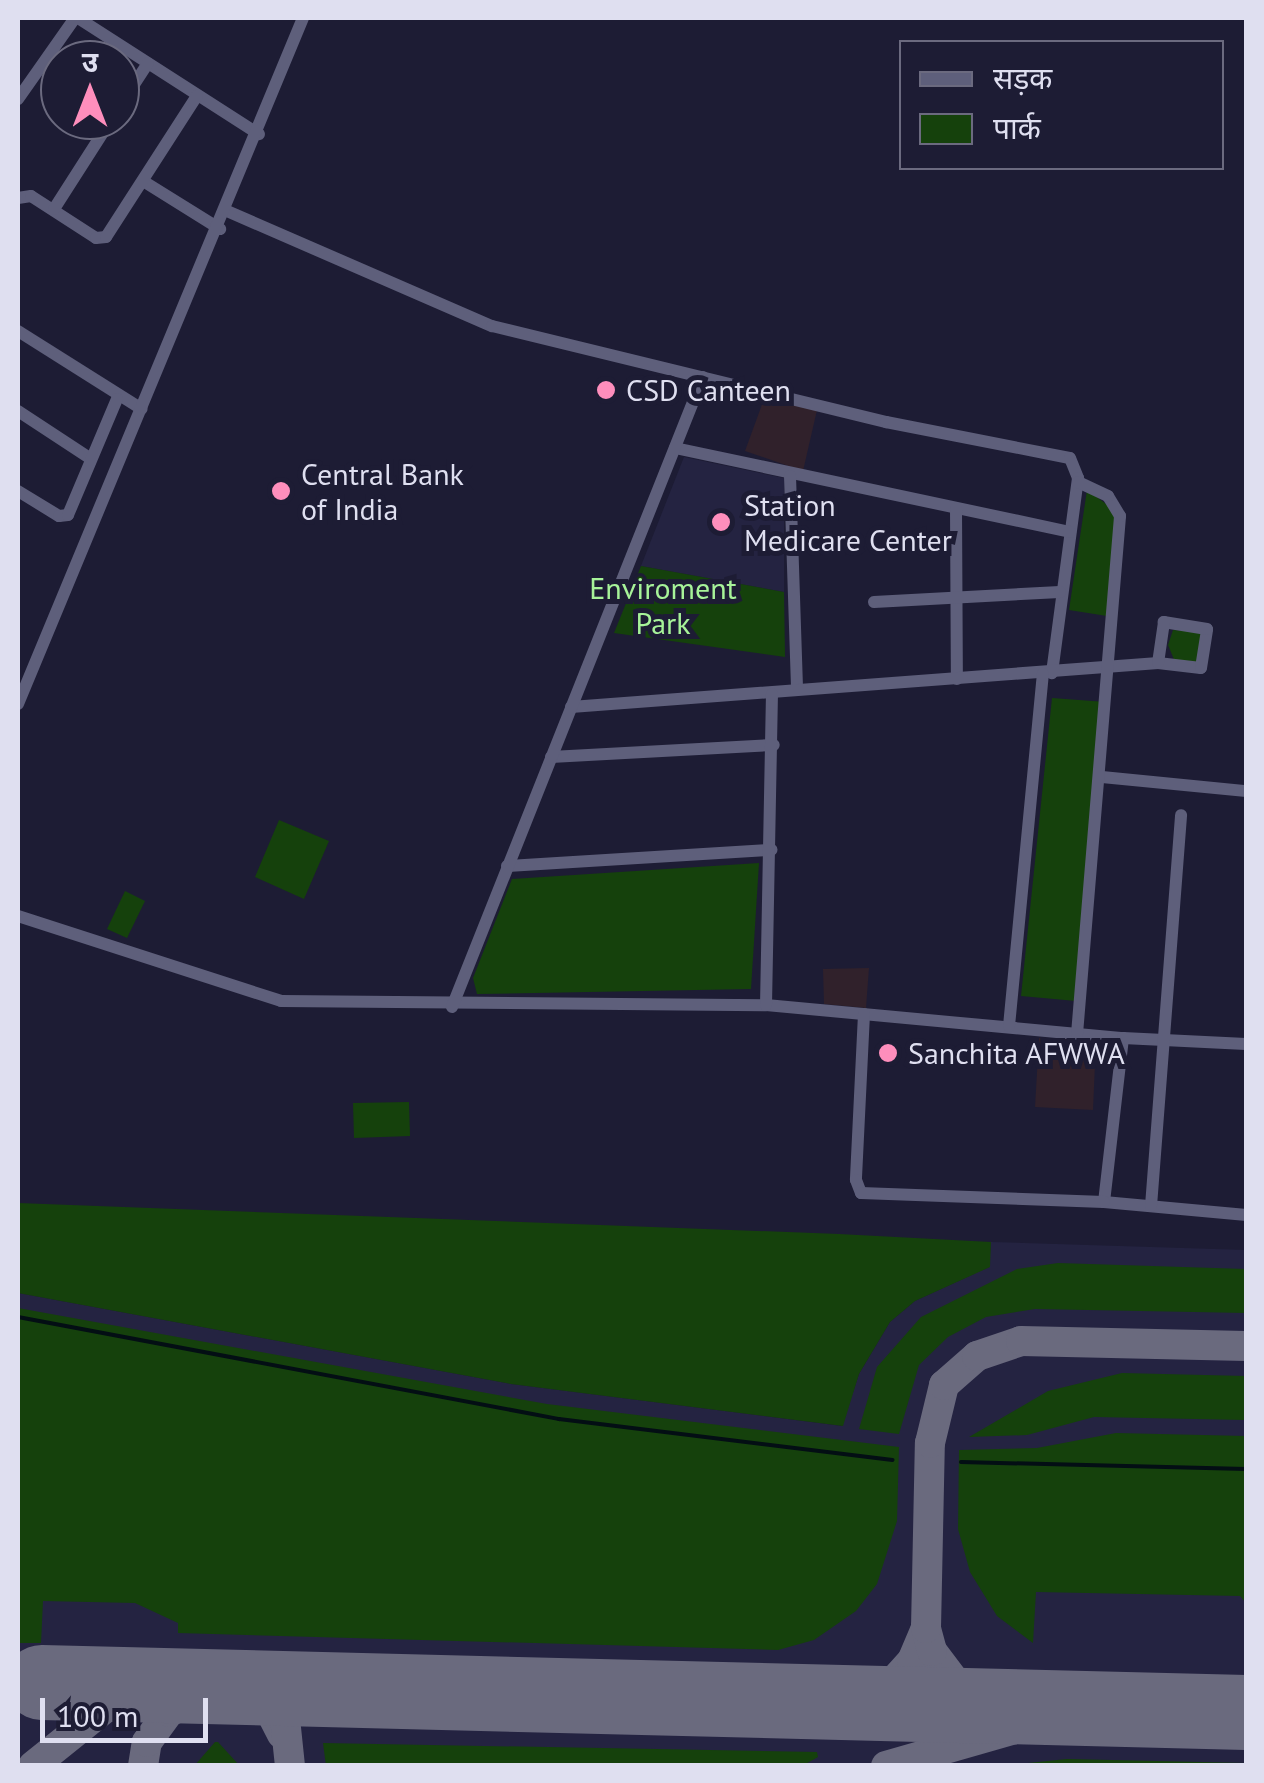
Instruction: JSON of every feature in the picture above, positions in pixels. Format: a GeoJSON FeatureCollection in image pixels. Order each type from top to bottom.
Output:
{"type":"FeatureCollection","features":[{"type":"Feature","properties":{"kind":"street"},"geometry":{"type":"LineString","coordinates":[[18,99],[76,18],[259,134]]}},
{"type":"Feature","properties":{"kind":"street"},"geometry":{"type":"LineString","coordinates":[[18,704],[220,228],[303,18]]}},
{"type":"Feature","properties":{"kind":"street"},"geometry":{"type":"LineString","coordinates":[[140,75],[148,63]]}},
{"type":"Feature","properties":{"kind":"street"},"geometry":{"type":"LineString","coordinates":[[18,198],[32,196],[102,239],[197,96]]}},
{"type":"Feature","properties":{"kind":"street"},"geometry":{"type":"LineString","coordinates":[[54,209],[98,140]]}},
{"type":"Feature","properties":{"kind":"street"},"geometry":{"type":"LineString","coordinates":[[143,181],[220,228]]}},
{"type":"Feature","properties":{"kind":"street"},"geometry":{"type":"LineString","coordinates":[[227,211],[492,326],[886,422],[1074,461],[1078,482],[1048,674],[1009,1026]]}},
{"type":"Feature","properties":{"kind":"street"},"geometry":{"type":"LineString","coordinates":[[18,331],[117,399],[142,410]]}},
{"type":"Feature","properties":{"kind":"street"},"geometry":{"type":"LineString","coordinates":[[452,1007],[703,377]]}},
{"type":"Feature","properties":{"kind":"street"},"geometry":{"type":"LineString","coordinates":[[18,491],[66,517],[117,399]]}},
{"type":"Feature","properties":{"kind":"street"},"geometry":{"type":"LineString","coordinates":[[18,411],[91,459]]}},
{"type":"Feature","properties":{"kind":"street"},"geometry":{"type":"LineString","coordinates":[[675,448],[768,473],[1070,532]]}},
{"type":"Feature","properties":{"kind":"street"},"geometry":{"type":"LineString","coordinates":[[790,476],[797,689]]}},
{"type":"Feature","properties":{"kind":"street"},"geometry":{"type":"LineString","coordinates":[[1077,1034],[1109,705],[1104,670],[1119,510],[1108,496],[1078,482]]}},
{"type":"Feature","properties":{"kind":"street"},"geometry":{"type":"LineString","coordinates":[[956,508],[957,679]]}},
{"type":"Feature","properties":{"kind":"street"},"geometry":{"type":"LineString","coordinates":[[874,602],[1060,592]]}},
{"type":"Feature","properties":{"kind":"street"},"geometry":{"type":"LineString","coordinates":[[571,706],[1104,670],[1158,663],[1202,668],[1207,629],[1164,622],[1158,663]]}},
{"type":"Feature","properties":{"kind":"street"},"geometry":{"type":"LineString","coordinates":[[766,1005],[772,850],[772,694]]}},
{"type":"Feature","properties":{"kind":"street"},"geometry":{"type":"LineString","coordinates":[[552,757],[774,745]]}},
{"type":"Feature","properties":{"kind":"street"},"geometry":{"type":"LineString","coordinates":[[1102,778],[1246,791]]}},
{"type":"Feature","properties":{"kind":"street"},"geometry":{"type":"LineString","coordinates":[[1151,1206],[1168,1040],[1181,815]]}},
{"type":"Feature","properties":{"kind":"street"},"geometry":{"type":"LineString","coordinates":[[507,866],[772,850]]}},
{"type":"Feature","properties":{"kind":"street"},"geometry":{"type":"LineString","coordinates":[[18,916],[281,1002],[452,1007],[766,1005],[1122,1038],[1246,1044]]}},
{"type":"Feature","properties":{"kind":"street"},"geometry":{"type":"LineString","coordinates":[[864,1014],[856,1180],[861,1193],[1104,1202],[1246,1214]]}},
{"type":"Feature","properties":{"kind":"street"},"geometry":{"type":"LineString","coordinates":[[1104,1202],[1122,1038]]}},
{"type":"Feature","properties":{"kind":"shaded area"},"geometry":{"type":"Polygon","coordinates":[[[764,399],[817,410],[803,471],[745,451],[764,399]]]}},
{"type":"Feature","properties":{"kind":"shaded area","name":"Station Medicare Center"},"geometry":{"type":"Polygon","coordinates":[[[684,457],[784,478],[784,592],[641,566],[684,457]]]}},
{"type":"Feature","properties":{"kind":"shaded area"},"geometry":{"type":"Polygon","coordinates":[[[869,968],[866,1008],[824,1004],[823,969],[869,968]]]}},
{"type":"Feature","properties":{"kind":"shaded area"},"geometry":{"type":"Polygon","coordinates":[[[1039,1038],[1096,1041],[1093,1110],[1035,1107],[1039,1038]]]}},
{"type":"Feature","properties":{"kind":"shaded area"},"geometry":{"type":"Polygon","coordinates":[[[991,1242],[1246,1250],[1246,1765],[18,1765],[18,1293],[511,1384],[842,1426],[859,1374],[890,1322],[915,1301],[989,1267],[991,1242]]]}},
{"type":"Feature","properties":{"kind":"green space"},"geometry":{"type":"Polygon","coordinates":[[[1087,490],[1117,512],[1107,616],[1069,610],[1087,490]]]}},
{"type":"Feature","properties":{"kind":"green space","name":"Enviroment Park"},"geometry":{"type":"Polygon","coordinates":[[[641,566],[784,592],[785,657],[614,633],[641,566]]]}},
{"type":"Feature","properties":{"kind":"green space"},"geometry":{"type":"Polygon","coordinates":[[[1173,630],[1205,632],[1199,662],[1175,662],[1168,645],[1173,630]]]}},
{"type":"Feature","properties":{"kind":"green space"},"geometry":{"type":"Polygon","coordinates":[[[1052,698],[1106,702],[1076,1001],[1021,996],[1052,698]]]}},
{"type":"Feature","properties":{"kind":"green space"},"geometry":{"type":"Polygon","coordinates":[[[279,820],[329,841],[304,899],[255,877],[279,820]]]}},
{"type":"Feature","properties":{"kind":"green space"},"geometry":{"type":"Polygon","coordinates":[[[759,863],[751,989],[477,994],[473,978],[512,879],[759,863]]]}},
{"type":"Feature","properties":{"kind":"green space"},"geometry":{"type":"Polygon","coordinates":[[[125,891],[145,901],[127,938],[107,929],[125,891]]]}},
{"type":"Feature","properties":{"kind":"green space"},"geometry":{"type":"Polygon","coordinates":[[[409,1102],[410,1136],[354,1138],[353,1103],[409,1102]]]}},
{"type":"Feature","properties":{"kind":"green space"},"geometry":{"type":"Polygon","coordinates":[[[18,1203],[991,1242],[990,1267],[915,1301],[890,1322],[859,1374],[843,1426],[511,1384],[18,1293],[18,1203]]]}},
{"type":"Feature","properties":{"kind":"green space"},"geometry":{"type":"Polygon","coordinates":[[[1058,1263],[1246,1269],[1246,1313],[1035,1309],[986,1317],[948,1337],[919,1365],[899,1434],[859,1429],[877,1367],[921,1317],[1017,1269],[1058,1263]]]}},
{"type":"Feature","properties":{"kind":"green space"},"geometry":{"type":"Polygon","coordinates":[[[18,1308],[547,1404],[899,1447],[897,1521],[877,1584],[856,1611],[814,1640],[778,1650],[178,1633],[178,1623],[135,1603],[43,1601],[41,1643],[18,1643],[18,1308]]]}},
{"type":"Feature","properties":{"kind":"green space"},"geometry":{"type":"Polygon","coordinates":[[[1122,1373],[1246,1376],[1246,1420],[1094,1417],[1027,1435],[969,1437],[1048,1391],[1122,1373]]]}},
{"type":"Feature","properties":{"kind":"green space"},"geometry":{"type":"Polygon","coordinates":[[[1116,1433],[1246,1436],[1246,1603],[1240,1596],[1036,1592],[1033,1643],[997,1616],[970,1572],[958,1529],[959,1450],[1037,1448],[1116,1433]]]}},
{"type":"Feature","properties":{"kind":"green space"},"geometry":{"type":"Polygon","coordinates":[[[218,1742],[239,1765],[195,1765],[218,1742]]]}},
{"type":"Feature","properties":{"kind":"green space"},"geometry":{"type":"Polygon","coordinates":[[[323,1743],[817,1752],[818,1757],[802,1766],[326,1766],[323,1743]]]}},
{"type":"Feature","properties":{"kind":"green space"},"geometry":{"type":"Polygon","coordinates":[[[1067,1759],[1246,1763],[1246,1765],[1009,1765],[1067,1759]]]}},
{"type":"Feature","properties":{"kind":"waterway"},"geometry":{"type":"LineString","coordinates":[[18,1317],[559,1419],[892,1460]]}},
{"type":"Feature","properties":{"kind":"waterway"},"geometry":{"type":"LineString","coordinates":[[961,1462],[1246,1469]]}},
{"type":"Feature","properties":{"kind":"taxiway"},"geometry":{"type":"LineString","coordinates":[[1032,1707],[963,1692],[932,1651],[926,1628],[930,1443],[944,1385],[977,1356],[1021,1341],[1246,1346]]}},
{"type":"Feature","properties":{"kind":"taxiway"},"geometry":{"type":"LineString","coordinates":[[818,1701],[866,1695],[891,1684],[912,1661],[926,1628]]}},
{"type":"Feature","properties":{"kind":"taxiway"},"geometry":{"type":"LineString","coordinates":[[33,1766],[120,1696],[182,1685]]}},
{"type":"Feature","properties":{"kind":"taxiway"},"geometry":{"type":"LineString","coordinates":[[143,1766],[147,1742],[169,1712],[224,1686]]}},
{"type":"Feature","properties":{"kind":"taxiway"},"geometry":{"type":"LineString","coordinates":[[230,1686],[265,1701],[282,1734]]}},
{"type":"Feature","properties":{"kind":"taxiway"},"geometry":{"type":"LineString","coordinates":[[290,1766],[284,1709],[302,1693],[328,1689]]}},
{"type":"Feature","properties":{"kind":"taxiway"},"geometry":{"type":"LineString","coordinates":[[886,1766],[1032,1724],[1178,1710]]}},
{"type":"Feature","properties":{"kind":"runway"},"geometry":{"type":"LineString","coordinates":[[41,1682],[1246,1712]]}},
{"type":"Feature","properties":{"kind":"place","name":"CSD Canteen"},"geometry":{"type":"Point","coordinates":[606,390]}},
{"type":"Feature","properties":{"kind":"place","name":"Central Bank of India"},"geometry":{"type":"Point","coordinates":[281,491]}},
{"type":"Feature","properties":{"kind":"place","name":"Station Medicare Center"},"geometry":{"type":"Point","coordinates":[721,522]}},
{"type":"Feature","properties":{"kind":"place","name":"Sanchita AFWWA"},"geometry":{"type":"Point","coordinates":[888,1053]}}]}
